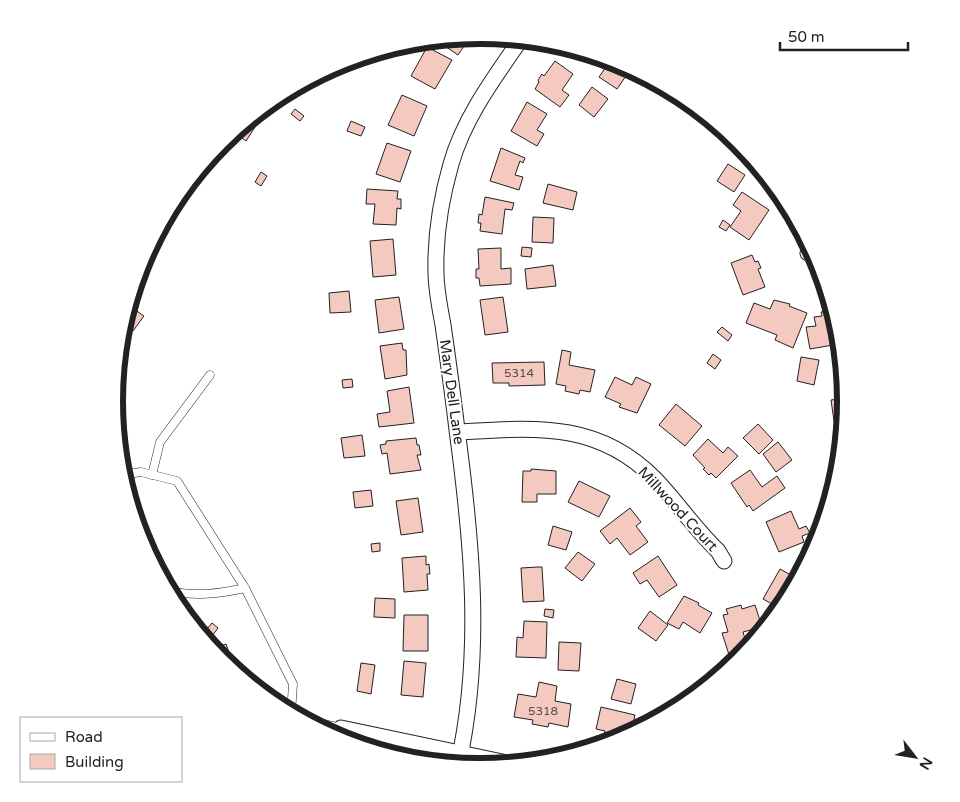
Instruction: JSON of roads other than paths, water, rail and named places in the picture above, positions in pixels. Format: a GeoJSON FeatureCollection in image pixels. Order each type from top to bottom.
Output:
{"type":"FeatureCollection","features":[{"type":"Feature","properties":{"kind":"street","name":"Mary Dell Lane"},"geometry":{"type":"LineString","coordinates":[[461,757],[467,724],[474,645],[474,597],[458,432],[436,275],[438,227],[451,164],[462,133],[475,108],[516,46]]}},
{"type":"Feature","properties":{"kind":"street","name":"Millwood Court"},"geometry":{"type":"LineString","coordinates":[[458,432],[511,429],[566,431],[594,438],[610,446],[653,477],[718,551],[724,561]]}},
{"type":"Feature","properties":{"kind":"street"},"geometry":{"type":"LineString","coordinates":[[341,728],[445,756]]}},
{"type":"Feature","properties":{"kind":"lane"},"geometry":{"type":"LineString","coordinates":[[152,474],[160,442],[210,375]]}},
{"type":"Feature","properties":{"kind":"lane"},"geometry":{"type":"LineString","coordinates":[[131,474],[141,472],[177,481],[244,588],[293,684],[292,704]]}},
{"type":"Feature","properties":{"kind":"lane"},"geometry":{"type":"LineString","coordinates":[[179,593],[214,595],[244,588]]}},
{"type":"Feature","properties":{"kind":"lane"},"geometry":{"type":"LineString","coordinates":[[333,726],[341,728]]}}]}
